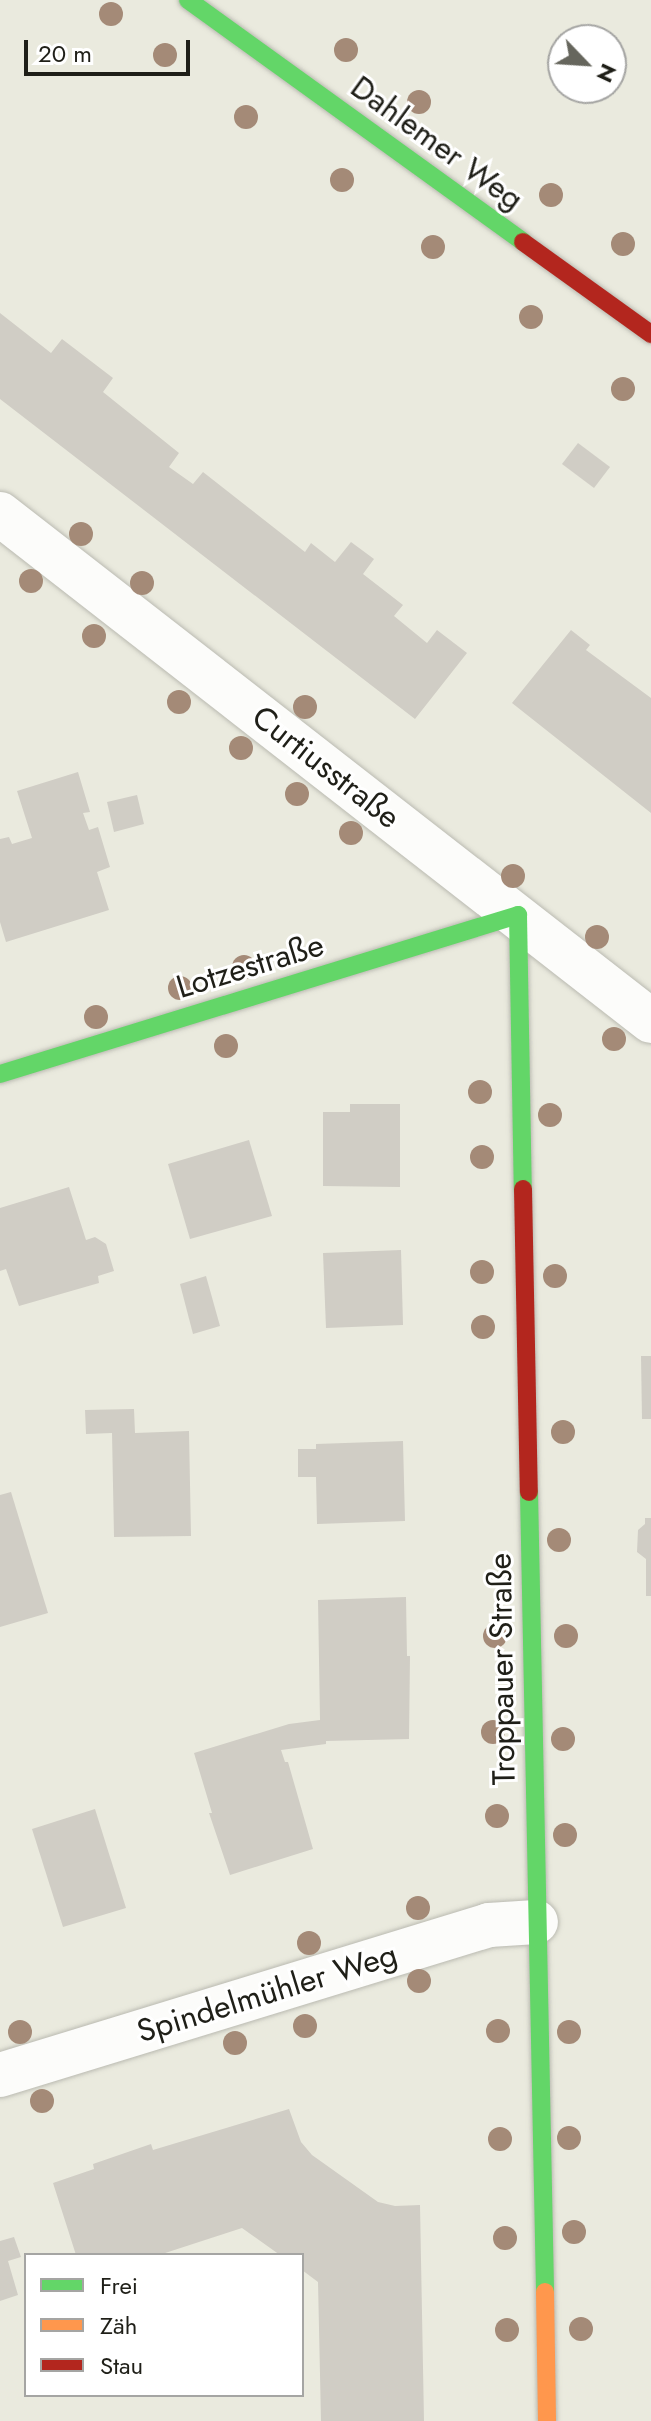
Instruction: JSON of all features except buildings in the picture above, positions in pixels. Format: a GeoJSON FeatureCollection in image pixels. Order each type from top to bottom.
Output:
{"type":"FeatureCollection","features":[{"type":"Feature","properties":{"kind":"street","name":"Dahlemer Weg"},"geometry":{"type":"LineString","coordinates":[[188,0],[651,334]]}},
{"type":"Feature","properties":{"kind":"street","name":"Curtiusstraße"},"geometry":{"type":"LineString","coordinates":[[0,514],[651,1021]]}},
{"type":"Feature","properties":{"kind":"street","name":"Lotzestraße"},"geometry":{"type":"LineString","coordinates":[[0,1074],[518,915]]}},
{"type":"Feature","properties":{"kind":"street","name":"Troppauer Straße"},"geometry":{"type":"LineString","coordinates":[[518,915],[547,2421]]}},
{"type":"Feature","properties":{"kind":"street","name":"Spindelmühler Weg"},"geometry":{"type":"LineString","coordinates":[[0,2075],[489,1925],[536,1922]]}},
{"type":"Feature","properties":{"kind":"traffic: fast"},"geometry":{"type":"LineString","coordinates":[[188,0],[523,242]]}},
{"type":"Feature","properties":{"kind":"traffic: fast"},"geometry":{"type":"LineString","coordinates":[[0,1074],[518,915],[523,1189]]}},
{"type":"Feature","properties":{"kind":"traffic: fast"},"geometry":{"type":"LineString","coordinates":[[529,1492],[545,2292]]}},
{"type":"Feature","properties":{"kind":"traffic: slow"},"geometry":{"type":"LineString","coordinates":[[545,2292],[547,2421]]}},
{"type":"Feature","properties":{"kind":"traffic: jam"},"geometry":{"type":"LineString","coordinates":[[523,242],[651,334]]}},
{"type":"Feature","properties":{"kind":"traffic: jam"},"geometry":{"type":"LineString","coordinates":[[523,1189],[529,1492]]}}]}
